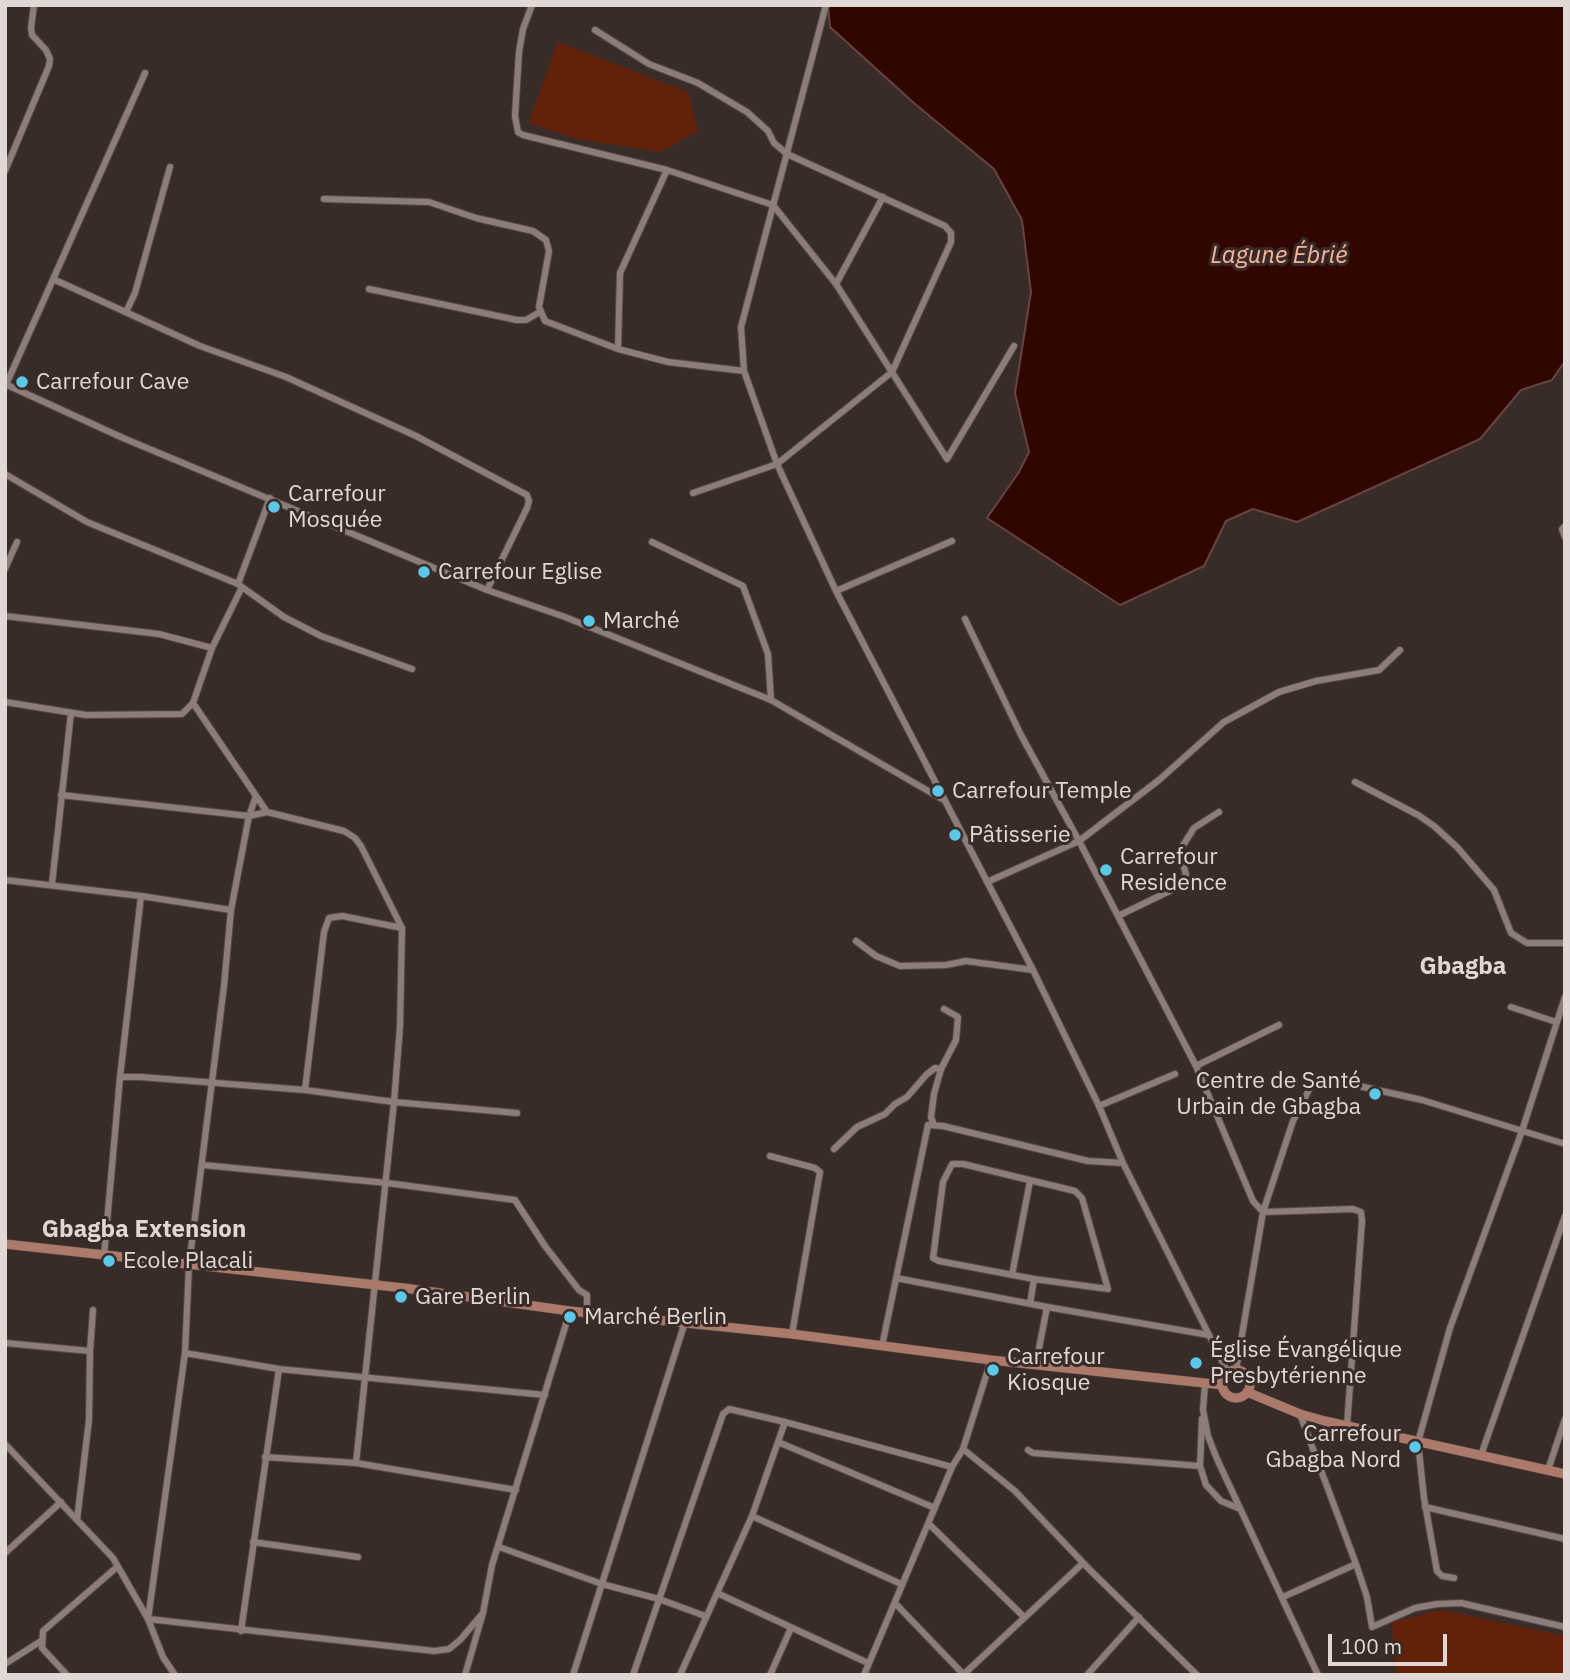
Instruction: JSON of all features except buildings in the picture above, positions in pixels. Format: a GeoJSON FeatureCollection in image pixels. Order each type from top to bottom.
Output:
{"type":"FeatureCollection","features":[{"type":"Feature","properties":{"kind":"street"},"geometry":{"type":"LineString","coordinates":[[532,5],[523,29],[519,52],[516,116],[518,132],[667,170],[773,205],[836,284],[947,458],[1014,346]]}},
{"type":"Feature","properties":{"kind":"street"},"geometry":{"type":"LineString","coordinates":[[826,5],[741,327],[744,371],[777,464],[836,591],[1033,970],[1099,1106],[1123,1163],[1209,1335],[1232,1371]]}},
{"type":"Feature","properties":{"kind":"street"},"geometry":{"type":"LineString","coordinates":[[5,171],[50,60],[46,50],[32,35],[32,6]]}},
{"type":"Feature","properties":{"kind":"street"},"geometry":{"type":"LineString","coordinates":[[595,30],[649,64],[698,83],[737,106],[768,131],[774,143],[787,154],[945,226],[951,233],[951,242],[892,372],[777,464],[693,492]]}},
{"type":"Feature","properties":{"kind":"street"},"geometry":{"type":"LineString","coordinates":[[145,73],[6,385],[124,438],[487,590],[565,617],[771,700],[944,800]]}},
{"type":"Feature","properties":{"kind":"street"},"geometry":{"type":"LineString","coordinates":[[126,312],[139,278],[170,167]]}},
{"type":"Feature","properties":{"kind":"street"},"geometry":{"type":"LineString","coordinates":[[618,349],[620,273],[667,170]]}},
{"type":"Feature","properties":{"kind":"street"},"geometry":{"type":"LineString","coordinates":[[836,284],[883,197]]}},
{"type":"Feature","properties":{"kind":"street"},"geometry":{"type":"LineString","coordinates":[[324,199],[429,202],[476,219],[533,231],[546,240],[549,251],[540,312],[551,325],[618,349],[668,362],[744,371]]}},
{"type":"Feature","properties":{"kind":"street"},"geometry":{"type":"LineString","coordinates":[[52,279],[200,346],[286,377],[392,426],[527,495],[527,508],[487,590]]}},
{"type":"Feature","properties":{"kind":"street"},"geometry":{"type":"LineString","coordinates":[[369,289],[517,320],[526,320],[540,312]]}},
{"type":"Feature","properties":{"kind":"street"},"geometry":{"type":"LineString","coordinates":[[5,474],[87,522],[240,585],[284,617],[321,636],[412,669]]}},
{"type":"Feature","properties":{"kind":"street"},"geometry":{"type":"LineString","coordinates":[[5,702],[71,713],[182,714],[193,703],[212,648],[240,585],[270,498]]}},
{"type":"Feature","properties":{"kind":"street"},"geometry":{"type":"LineString","coordinates":[[1565,526],[1562,529],[1565,537]]}},
{"type":"Feature","properties":{"kind":"street"},"geometry":{"type":"LineString","coordinates":[[836,591],[952,541]]}},
{"type":"Feature","properties":{"kind":"street"},"geometry":{"type":"LineString","coordinates":[[5,569],[17,542]]}},
{"type":"Feature","properties":{"kind":"street"},"geometry":{"type":"LineString","coordinates":[[652,542],[743,586],[768,654],[771,700]]}},
{"type":"Feature","properties":{"kind":"street"},"geometry":{"type":"LineString","coordinates":[[5,616],[159,635],[212,648]]}},
{"type":"Feature","properties":{"kind":"street"},"geometry":{"type":"LineString","coordinates":[[965,619],[1021,735],[1196,1066],[1253,1201],[1262,1212]]}},
{"type":"Feature","properties":{"kind":"street"},"geometry":{"type":"LineString","coordinates":[[987,882],[1079,841],[1158,780],[1224,722],[1279,691],[1316,681],[1379,670],[1400,650]]}},
{"type":"Feature","properties":{"kind":"street"},"geometry":{"type":"LineString","coordinates":[[193,703],[267,812]]}},
{"type":"Feature","properties":{"kind":"street"},"geometry":{"type":"LineString","coordinates":[[52,884],[71,713]]}},
{"type":"Feature","properties":{"kind":"street"},"geometry":{"type":"LineString","coordinates":[[1355,782],[1418,815],[1457,847],[1494,890],[1511,933],[1527,943],[1565,943]]}},
{"type":"Feature","properties":{"kind":"street"},"geometry":{"type":"LineString","coordinates":[[61,795],[249,817],[267,812],[344,831],[355,838],[402,928],[394,1102],[356,1463]]}},
{"type":"Feature","properties":{"kind":"street"},"geometry":{"type":"LineString","coordinates":[[148,1619],[185,1353],[190,1265],[231,910],[249,817],[256,796]]}},
{"type":"Feature","properties":{"kind":"street"},"geometry":{"type":"LineString","coordinates":[[1118,916],[1180,886],[1186,875],[1181,856],[1182,847],[1194,828],[1219,812]]}},
{"type":"Feature","properties":{"kind":"street"},"geometry":{"type":"LineString","coordinates":[[5,880],[52,884],[231,910]]}},
{"type":"Feature","properties":{"kind":"street"},"geometry":{"type":"LineString","coordinates":[[104,1256],[120,1077],[141,896]]}},
{"type":"Feature","properties":{"kind":"street"},"geometry":{"type":"LineString","coordinates":[[305,1090],[324,932],[329,918],[342,916],[402,928]]}},
{"type":"Feature","properties":{"kind":"street"},"geometry":{"type":"LineString","coordinates":[[856,941],[876,956],[900,966],[946,965],[966,961],[1033,970]]}},
{"type":"Feature","properties":{"kind":"street"},"geometry":{"type":"LineString","coordinates":[[1454,1578],[1442,1576],[1437,1572],[1418,1442],[1451,1328],[1522,1131],[1565,997]]}},
{"type":"Feature","properties":{"kind":"street"},"geometry":{"type":"LineString","coordinates":[[1511,1007],[1556,1022]]}},
{"type":"Feature","properties":{"kind":"street"},"geometry":{"type":"LineString","coordinates":[[934,1125],[931,1117],[934,1094],[956,1040],[958,1017],[944,1009]]}},
{"type":"Feature","properties":{"kind":"street"},"geometry":{"type":"LineString","coordinates":[[1196,1066],[1279,1025]]}},
{"type":"Feature","properties":{"kind":"street"},"geometry":{"type":"LineString","coordinates":[[834,1149],[857,1127],[885,1114],[907,1097],[935,1068],[942,1069]]}},
{"type":"Feature","properties":{"kind":"street"},"geometry":{"type":"LineString","coordinates":[[1099,1106],[1175,1074]]}},
{"type":"Feature","properties":{"kind":"street"},"geometry":{"type":"LineString","coordinates":[[120,1077],[305,1090],[394,1102],[517,1113]]}},
{"type":"Feature","properties":{"kind":"street"},"geometry":{"type":"LineString","coordinates":[[1223,1385],[1232,1371],[1262,1212],[1293,1121],[1314,1080],[1328,1079],[1422,1100],[1565,1144]]}},
{"type":"Feature","properties":{"kind":"street"},"geometry":{"type":"LineString","coordinates":[[882,1346],[928,1125],[1088,1161],[1123,1163]]}},
{"type":"Feature","properties":{"kind":"street"},"geometry":{"type":"LineString","coordinates":[[770,1156],[815,1168],[820,1172],[792,1334]]}},
{"type":"Feature","properties":{"kind":"street"},"geometry":{"type":"LineString","coordinates":[[952,1164],[962,1164],[1030,1181],[1075,1191],[1082,1198],[1108,1289],[1034,1279],[933,1258],[943,1182],[952,1164]]}},
{"type":"Feature","properties":{"kind":"street"},"geometry":{"type":"LineString","coordinates":[[203,1165],[387,1183],[515,1200],[545,1246],[579,1290],[587,1295],[587,1313]]}},
{"type":"Feature","properties":{"kind":"street"},"geometry":{"type":"LineString","coordinates":[[1012,1275],[1030,1181]]}},
{"type":"Feature","properties":{"kind":"street"},"geometry":{"type":"LineString","coordinates":[[1262,1212],[1353,1209],[1361,1212],[1347,1426]]}},
{"type":"Feature","properties":{"kind":"street"},"geometry":{"type":"LineString","coordinates":[[1482,1455],[1565,1216]]}},
{"type":"Feature","properties":{"kind":"street"},"geometry":{"type":"LineString","coordinates":[[5,1244],[1223,1385]]}},
{"type":"Feature","properties":{"kind":"street"},"geometry":{"type":"LineString","coordinates":[[896,1278],[1209,1335]]}},
{"type":"Feature","properties":{"kind":"street"},"geometry":{"type":"LineString","coordinates":[[1030,1304],[1034,1279]]}},
{"type":"Feature","properties":{"kind":"street"},"geometry":{"type":"LineString","coordinates":[[1036,1364],[1046,1307]]}},
{"type":"Feature","properties":{"kind":"street"},"geometry":{"type":"LineString","coordinates":[[77,1520],[89,1420],[93,1310]]}},
{"type":"Feature","properties":{"kind":"street"},"geometry":{"type":"LineString","coordinates":[[464,1675],[483,1613],[492,1565],[570,1311]]}},
{"type":"Feature","properties":{"kind":"street"},"geometry":{"type":"LineString","coordinates":[[573,1675],[685,1322]]}},
{"type":"Feature","properties":{"kind":"street"},"geometry":{"type":"LineString","coordinates":[[5,1343],[90,1351]]}},
{"type":"Feature","properties":{"kind":"street"},"geometry":{"type":"LineString","coordinates":[[185,1353],[279,1369],[545,1395]]}},
{"type":"Feature","properties":{"kind":"street"},"geometry":{"type":"LineString","coordinates":[[864,1675],[901,1584],[930,1525],[952,1467],[963,1448],[991,1360]]}},
{"type":"Feature","properties":{"kind":"street"},"geometry":{"type":"LineString","coordinates":[[241,1631],[279,1369]]}},
{"type":"Feature","properties":{"kind":"street"},"geometry":{"type":"LineString","coordinates":[[1232,1371],[1244,1372],[1249,1380],[1247,1392]]}},
{"type":"Feature","properties":{"kind":"street"},"geometry":{"type":"LineString","coordinates":[[1205,1384],[1200,1466],[1211,1492],[1221,1501],[1238,1508]]}},
{"type":"Feature","properties":{"kind":"street"},"geometry":{"type":"LineString","coordinates":[[1223,1385],[1226,1393],[1234,1397],[1247,1392],[1300,1414],[1565,1474]]}},
{"type":"Feature","properties":{"kind":"street"},"geometry":{"type":"LineString","coordinates":[[633,1675],[723,1414],[729,1409],[952,1467]]}},
{"type":"Feature","properties":{"kind":"street"},"geometry":{"type":"LineString","coordinates":[[1203,1410],[1208,1436],[1238,1508],[1283,1597],[1318,1675]]}},
{"type":"Feature","properties":{"kind":"street"},"geometry":{"type":"LineString","coordinates":[[1300,1414],[1356,1564],[1367,1597],[1372,1627],[1415,1608],[1461,1603],[1565,1627]]}},
{"type":"Feature","properties":{"kind":"street"},"geometry":{"type":"LineString","coordinates":[[1548,1470],[1565,1419]]}},
{"type":"Feature","properties":{"kind":"street"},"geometry":{"type":"LineString","coordinates":[[680,1675],[752,1516],[785,1422]]}},
{"type":"Feature","properties":{"kind":"street"},"geometry":{"type":"LineString","coordinates":[[778,1442],[935,1508]]}},
{"type":"Feature","properties":{"kind":"street"},"geometry":{"type":"LineString","coordinates":[[5,1444],[100,1542],[148,1619],[163,1657],[175,1675]]}},
{"type":"Feature","properties":{"kind":"street"},"geometry":{"type":"LineString","coordinates":[[963,1448],[1015,1491],[1083,1563],[1197,1675]]}},
{"type":"Feature","properties":{"kind":"street"},"geometry":{"type":"LineString","coordinates":[[1028,1450],[1033,1453],[1200,1466]]}},
{"type":"Feature","properties":{"kind":"street"},"geometry":{"type":"LineString","coordinates":[[265,1457],[356,1463],[516,1490]]}},
{"type":"Feature","properties":{"kind":"street"},"geometry":{"type":"LineString","coordinates":[[5,1553],[61,1502]]}},
{"type":"Feature","properties":{"kind":"street"},"geometry":{"type":"LineString","coordinates":[[1426,1507],[1565,1539]]}},
{"type":"Feature","properties":{"kind":"street"},"geometry":{"type":"LineString","coordinates":[[752,1516],[901,1584]]}},
{"type":"Feature","properties":{"kind":"street"},"geometry":{"type":"LineString","coordinates":[[930,1525],[1024,1617]]}},
{"type":"Feature","properties":{"kind":"street"},"geometry":{"type":"LineString","coordinates":[[253,1542],[358,1557]]}},
{"type":"Feature","properties":{"kind":"street"},"geometry":{"type":"LineString","coordinates":[[499,1547],[705,1616]]}},
{"type":"Feature","properties":{"kind":"street"},"geometry":{"type":"LineString","coordinates":[[895,1603],[964,1674],[1083,1563]]}},
{"type":"Feature","properties":{"kind":"street"},"geometry":{"type":"LineString","coordinates":[[1283,1597],[1356,1564]]}},
{"type":"Feature","properties":{"kind":"street"},"geometry":{"type":"LineString","coordinates":[[66,1675],[42,1648],[43,1631],[117,1567]]}},
{"type":"Feature","properties":{"kind":"street"},"geometry":{"type":"LineString","coordinates":[[716,1594],[868,1662]]}},
{"type":"Feature","properties":{"kind":"street"},"geometry":{"type":"LineString","coordinates":[[148,1619],[434,1651],[449,1649],[483,1613]]}},
{"type":"Feature","properties":{"kind":"street"},"geometry":{"type":"LineString","coordinates":[[1087,1675],[1139,1617]]}},
{"type":"Feature","properties":{"kind":"street"},"geometry":{"type":"LineString","coordinates":[[770,1675],[790,1628]]}},
{"type":"Feature","properties":{"kind":"street"},"geometry":{"type":"LineString","coordinates":[[5,1664],[41,1641]]}},
{"type":"Feature","properties":{"kind":"shaded area"},"geometry":{"type":"Polygon","coordinates":[[[558,42],[688,92],[698,131],[660,152],[577,139],[529,123],[558,42]]]}},
{"type":"Feature","properties":{"kind":"shaded area"},"geometry":{"type":"Polygon","coordinates":[[[1441,1610],[1565,1636],[1565,1675],[1396,1675],[1392,1622],[1441,1610]]]}},
{"type":"Feature","properties":{"kind":"water","name":"Lagune Ébrié"},"geometry":{"type":"Polygon","coordinates":[[[828,5],[1565,5],[1565,361],[1552,380],[1521,390],[1480,439],[1297,522],[1253,509],[1226,521],[1204,566],[1120,605],[987,518],[1019,472],[1029,452],[1015,393],[1031,292],[1022,220],[994,169],[915,104],[830,27],[828,5]]]}},
{"type":"Feature","properties":{"kind":"place","name":"Carrefour Cave"},"geometry":{"type":"Point","coordinates":[22,382]}},
{"type":"Feature","properties":{"kind":"place","name":"Carrefour Mosquée"},"geometry":{"type":"Point","coordinates":[274,507]}},
{"type":"Feature","properties":{"kind":"place","name":"Carrefour Eglise"},"geometry":{"type":"Point","coordinates":[424,572]}},
{"type":"Feature","properties":{"kind":"place","name":"Marché"},"geometry":{"type":"Point","coordinates":[589,621]}},
{"type":"Feature","properties":{"kind":"place","name":"Carrefour Temple"},"geometry":{"type":"Point","coordinates":[938,791]}},
{"type":"Feature","properties":{"kind":"place","name":"Pâtisserie"},"geometry":{"type":"Point","coordinates":[955,835]}},
{"type":"Feature","properties":{"kind":"place","name":"Carrefour Residence"},"geometry":{"type":"Point","coordinates":[1106,870]}},
{"type":"Feature","properties":{"kind":"place","name":"Centre de Santé Urbain de Gbagba"},"geometry":{"type":"Point","coordinates":[1375,1094]}},
{"type":"Feature","properties":{"kind":"place","name":"Ecole Placali"},"geometry":{"type":"Point","coordinates":[109,1261]}},
{"type":"Feature","properties":{"kind":"place","name":"Gare Berlin"},"geometry":{"type":"Point","coordinates":[401,1297]}},
{"type":"Feature","properties":{"kind":"place","name":"Marché Berlin"},"geometry":{"type":"Point","coordinates":[570,1317]}},
{"type":"Feature","properties":{"kind":"place","name":"Église Évangélique Presbytérienne"},"geometry":{"type":"Point","coordinates":[1196,1363]}},
{"type":"Feature","properties":{"kind":"place","name":"Carrefour Kiosque"},"geometry":{"type":"Point","coordinates":[993,1370]}},
{"type":"Feature","properties":{"kind":"place","name":"Carrefour Gbagba Nord"},"geometry":{"type":"Point","coordinates":[1415,1447]}},
{"type":"Feature","properties":{"kind":"district","name":"Gbagba"},"geometry":{"type":"Point","coordinates":[1463,967]}},
{"type":"Feature","properties":{"kind":"district","name":"Gbagba Extension"},"geometry":{"type":"Point","coordinates":[144,1230]}}]}
